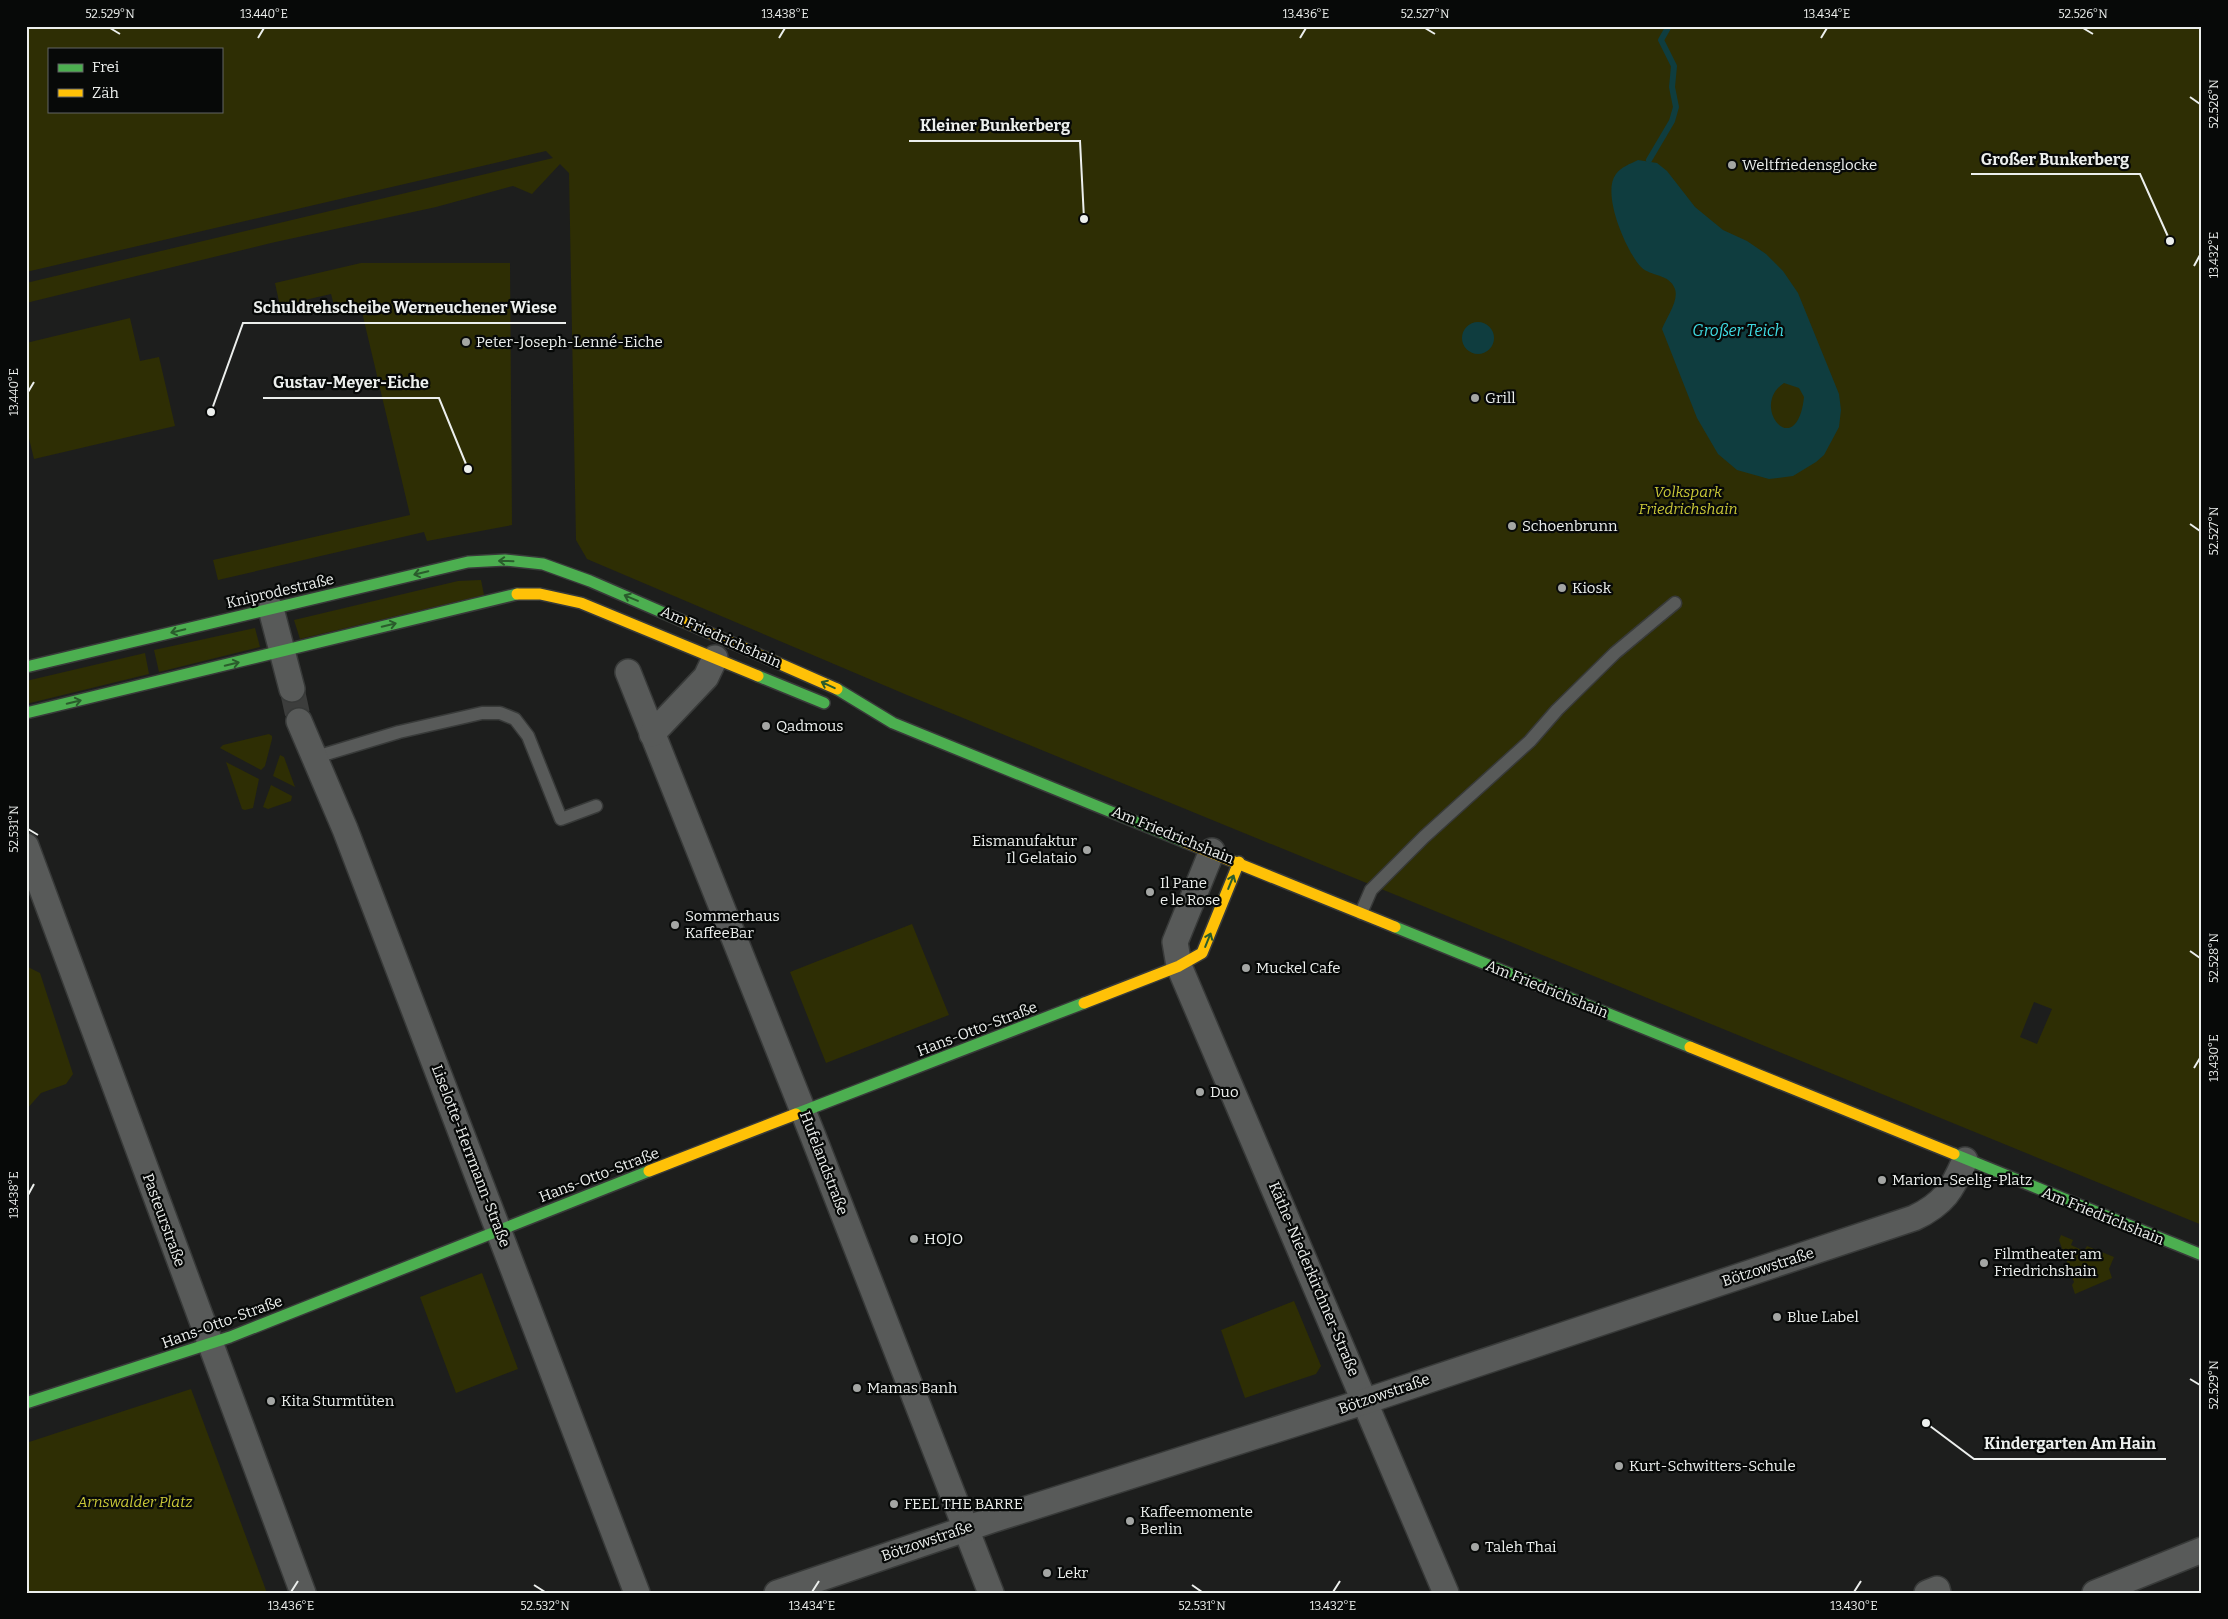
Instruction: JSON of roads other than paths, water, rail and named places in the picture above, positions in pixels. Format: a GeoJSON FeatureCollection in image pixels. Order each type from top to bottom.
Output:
{"type":"FeatureCollection","features":[{"type":"Feature","properties":{"kind":"street","name":"Kniprodestraße"},"geometry":{"type":"LineString","coordinates":[[26,667],[468,562],[505,560],[543,564]]}},
{"type":"Feature","properties":{"kind":"street"},"geometry":{"type":"LineString","coordinates":[[26,713],[516,594],[540,594],[543,564]]}},
{"type":"Feature","properties":{"kind":"street","name":"Am Friedrichshain"},"geometry":{"type":"LineString","coordinates":[[543,564],[637,601],[760,654],[834,688],[893,723],[1212,851],[1965,1160],[2202,1255]]}},
{"type":"Feature","properties":{"kind":"street","name":"Am Friedrichshain"},"geometry":{"type":"LineString","coordinates":[[540,594],[590,607],[837,708]]}},
{"type":"Feature","properties":{"kind":"street"},"geometry":{"type":"LineString","coordinates":[[271,609],[292,689]]}},
{"type":"Feature","properties":{"kind":"street"},"geometry":{"type":"LineString","coordinates":[[652,734],[706,677],[715,658]]}},
{"type":"Feature","properties":{"kind":"street","name":"Hufelandstraße"},"geometry":{"type":"LineString","coordinates":[[628,672],[804,1112],[991,1593]]}},
{"type":"Feature","properties":{"kind":"street","name":"Am Friedrichshain"},"geometry":{"type":"LineString","coordinates":[[854,715],[893,723]]}},
{"type":"Feature","properties":{"kind":"street","name":"Liselotte-Herrmann-Straße"},"geometry":{"type":"LineString","coordinates":[[299,721],[316,756],[500,1230],[637,1593]]}},
{"type":"Feature","properties":{"kind":"street","name":"Pasteurstraße"},"geometry":{"type":"LineString","coordinates":[[26,846],[303,1593]]}},
{"type":"Feature","properties":{"kind":"street","name":"Käthe-Niederkirchner-Straße"},"geometry":{"type":"LineString","coordinates":[[1212,851],[1175,942],[1179,966],[1366,1401],[1446,1593]]}},
{"type":"Feature","properties":{"kind":"street"},"geometry":{"type":"LineString","coordinates":[[1179,966],[1202,953],[1239,862]]}},
{"type":"Feature","properties":{"kind":"street","name":"Hans-Otto-Straße"},"geometry":{"type":"LineString","coordinates":[[26,1403],[210,1344],[1179,966]]}},
{"type":"Feature","properties":{"kind":"street","name":"Bötzowstraße"},"geometry":{"type":"LineString","coordinates":[[777,1593],[966,1528],[1366,1401],[1614,1316],[1914,1218],[1932,1210],[1944,1199],[1953,1187],[1965,1160]]}},
{"type":"Feature","properties":{"kind":"street"},"geometry":{"type":"LineString","coordinates":[[2094,1593],[2202,1550]]}},
{"type":"Feature","properties":{"kind":"street"},"geometry":{"type":"LineString","coordinates":[[1927,1593],[1937,1589],[1938,1593]]}},
{"type":"Feature","properties":{"kind":"lane"},"geometry":{"type":"LineString","coordinates":[[1361,913],[1371,890],[1418,843],[1530,741],[1557,710],[1615,653],[1675,602]]}},
{"type":"Feature","properties":{"kind":"lane"},"geometry":{"type":"LineString","coordinates":[[316,756],[399,732],[482,712],[500,713],[515,720],[528,736],[561,819],[596,806]]}},
{"type":"Feature","properties":{"kind":"water","name":"Großer Teich"},"geometry":{"type":"Polygon","coordinates":[[[1638,160],[1657,163],[1667,171],[1695,207],[1723,230],[1747,241],[1766,254],[1783,271],[1798,293],[1839,394],[1841,410],[1839,427],[1824,455],[1793,476],[1769,479],[1737,470],[1718,454],[1697,418],[1662,329],[1674,304],[1675,289],[1669,280],[1641,267],[1623,236],[1613,208],[1611,194],[1612,183],[1616,174],[1638,160]],[[1784,383],[1774,393],[1771,405],[1773,415],[1778,424],[1785,428],[1793,426],[1800,416],[1804,397],[1799,388],[1784,383]]]}},
{"type":"Feature","properties":{"kind":"water"},"geometry":{"type":"Polygon","coordinates":[[[1478,322],[1484,323],[1489,327],[1493,332],[1493,344],[1489,349],[1484,353],[1478,354],[1472,353],[1467,349],[1463,344],[1462,338],[1463,332],[1467,327],[1472,323],[1478,322]]]}},
{"type":"Feature","properties":{"kind":"waterway"},"geometry":{"type":"LineString","coordinates":[[1649,160],[1672,121],[1676,107],[1672,87],[1674,66],[1661,40],[1669,26]]}},
{"type":"Feature","properties":{"kind":"tunnel"},"geometry":{"type":"LineString","coordinates":[[292,689],[299,721]]}},
{"type":"Feature","properties":{"kind":"place","name":"Weltfriedensglocke"},"geometry":{"type":"Point","coordinates":[1732,165]}},
{"type":"Feature","properties":{"kind":"place","name":"Kleiner Bunkerberg"},"geometry":{"type":"Point","coordinates":[1084,219]}},
{"type":"Feature","properties":{"kind":"place","name":"Großer Bunkerberg"},"geometry":{"type":"Point","coordinates":[2170,241]}},
{"type":"Feature","properties":{"kind":"place","name":"Peter-Joseph-Lenné-Eiche"},"geometry":{"type":"Point","coordinates":[466,342]}},
{"type":"Feature","properties":{"kind":"place","name":"Grill"},"geometry":{"type":"Point","coordinates":[1475,398]}},
{"type":"Feature","properties":{"kind":"place","name":"Schuldrehscheibe Werneuchener Wiese"},"geometry":{"type":"Point","coordinates":[211,412]}},
{"type":"Feature","properties":{"kind":"place","name":"Gustav-Meyer-Eiche"},"geometry":{"type":"Point","coordinates":[468,469]}},
{"type":"Feature","properties":{"kind":"place","name":"Schoenbrunn"},"geometry":{"type":"Point","coordinates":[1512,526]}},
{"type":"Feature","properties":{"kind":"place","name":"Kiosk"},"geometry":{"type":"Point","coordinates":[1562,588]}},
{"type":"Feature","properties":{"kind":"place","name":"Qadmous"},"geometry":{"type":"Point","coordinates":[766,726]}},
{"type":"Feature","properties":{"kind":"place","name":"Eismanufaktur Il Gelataio"},"geometry":{"type":"Point","coordinates":[1087,850]}},
{"type":"Feature","properties":{"kind":"place","name":"Il Pane e le Rose"},"geometry":{"type":"Point","coordinates":[1150,892]}},
{"type":"Feature","properties":{"kind":"place","name":"Sommerhaus KaffeeBar"},"geometry":{"type":"Point","coordinates":[675,925]}},
{"type":"Feature","properties":{"kind":"place","name":"Muckel Cafe"},"geometry":{"type":"Point","coordinates":[1246,968]}},
{"type":"Feature","properties":{"kind":"place","name":"Duo"},"geometry":{"type":"Point","coordinates":[1200,1092]}},
{"type":"Feature","properties":{"kind":"place","name":"Marion-Seelig-Platz"},"geometry":{"type":"Point","coordinates":[1882,1180]}},
{"type":"Feature","properties":{"kind":"place","name":"HOJO"},"geometry":{"type":"Point","coordinates":[914,1239]}},
{"type":"Feature","properties":{"kind":"place","name":"Filmtheater am Friedrichshain"},"geometry":{"type":"Point","coordinates":[1984,1263]}},
{"type":"Feature","properties":{"kind":"place","name":"Blue Label"},"geometry":{"type":"Point","coordinates":[1777,1317]}},
{"type":"Feature","properties":{"kind":"place","name":"Mamas Banh"},"geometry":{"type":"Point","coordinates":[857,1388]}},
{"type":"Feature","properties":{"kind":"place","name":"Kita Sturmtüten"},"geometry":{"type":"Point","coordinates":[271,1401]}},
{"type":"Feature","properties":{"kind":"place","name":"Kindergarten Am Hain"},"geometry":{"type":"Point","coordinates":[1926,1423]}},
{"type":"Feature","properties":{"kind":"place","name":"Kurt-Schwitters-Schule"},"geometry":{"type":"Point","coordinates":[1619,1466]}},
{"type":"Feature","properties":{"kind":"place","name":"FEEL THE BARRE"},"geometry":{"type":"Point","coordinates":[894,1504]}},
{"type":"Feature","properties":{"kind":"place","name":"Kaffeemomente Berlin"},"geometry":{"type":"Point","coordinates":[1130,1521]}},
{"type":"Feature","properties":{"kind":"place","name":"Taleh Thai"},"geometry":{"type":"Point","coordinates":[1475,1547]}},
{"type":"Feature","properties":{"kind":"place","name":"Lekr"},"geometry":{"type":"Point","coordinates":[1047,1573]}},
{"type":"Feature","properties":{"kind":"park label","name":"Volkspark Friedrichshain"},"geometry":{"type":"Point","coordinates":[1688,500]}},
{"type":"Feature","properties":{"kind":"park label","name":"Arnswalder Platz"},"geometry":{"type":"Point","coordinates":[135,1502]}}]}
